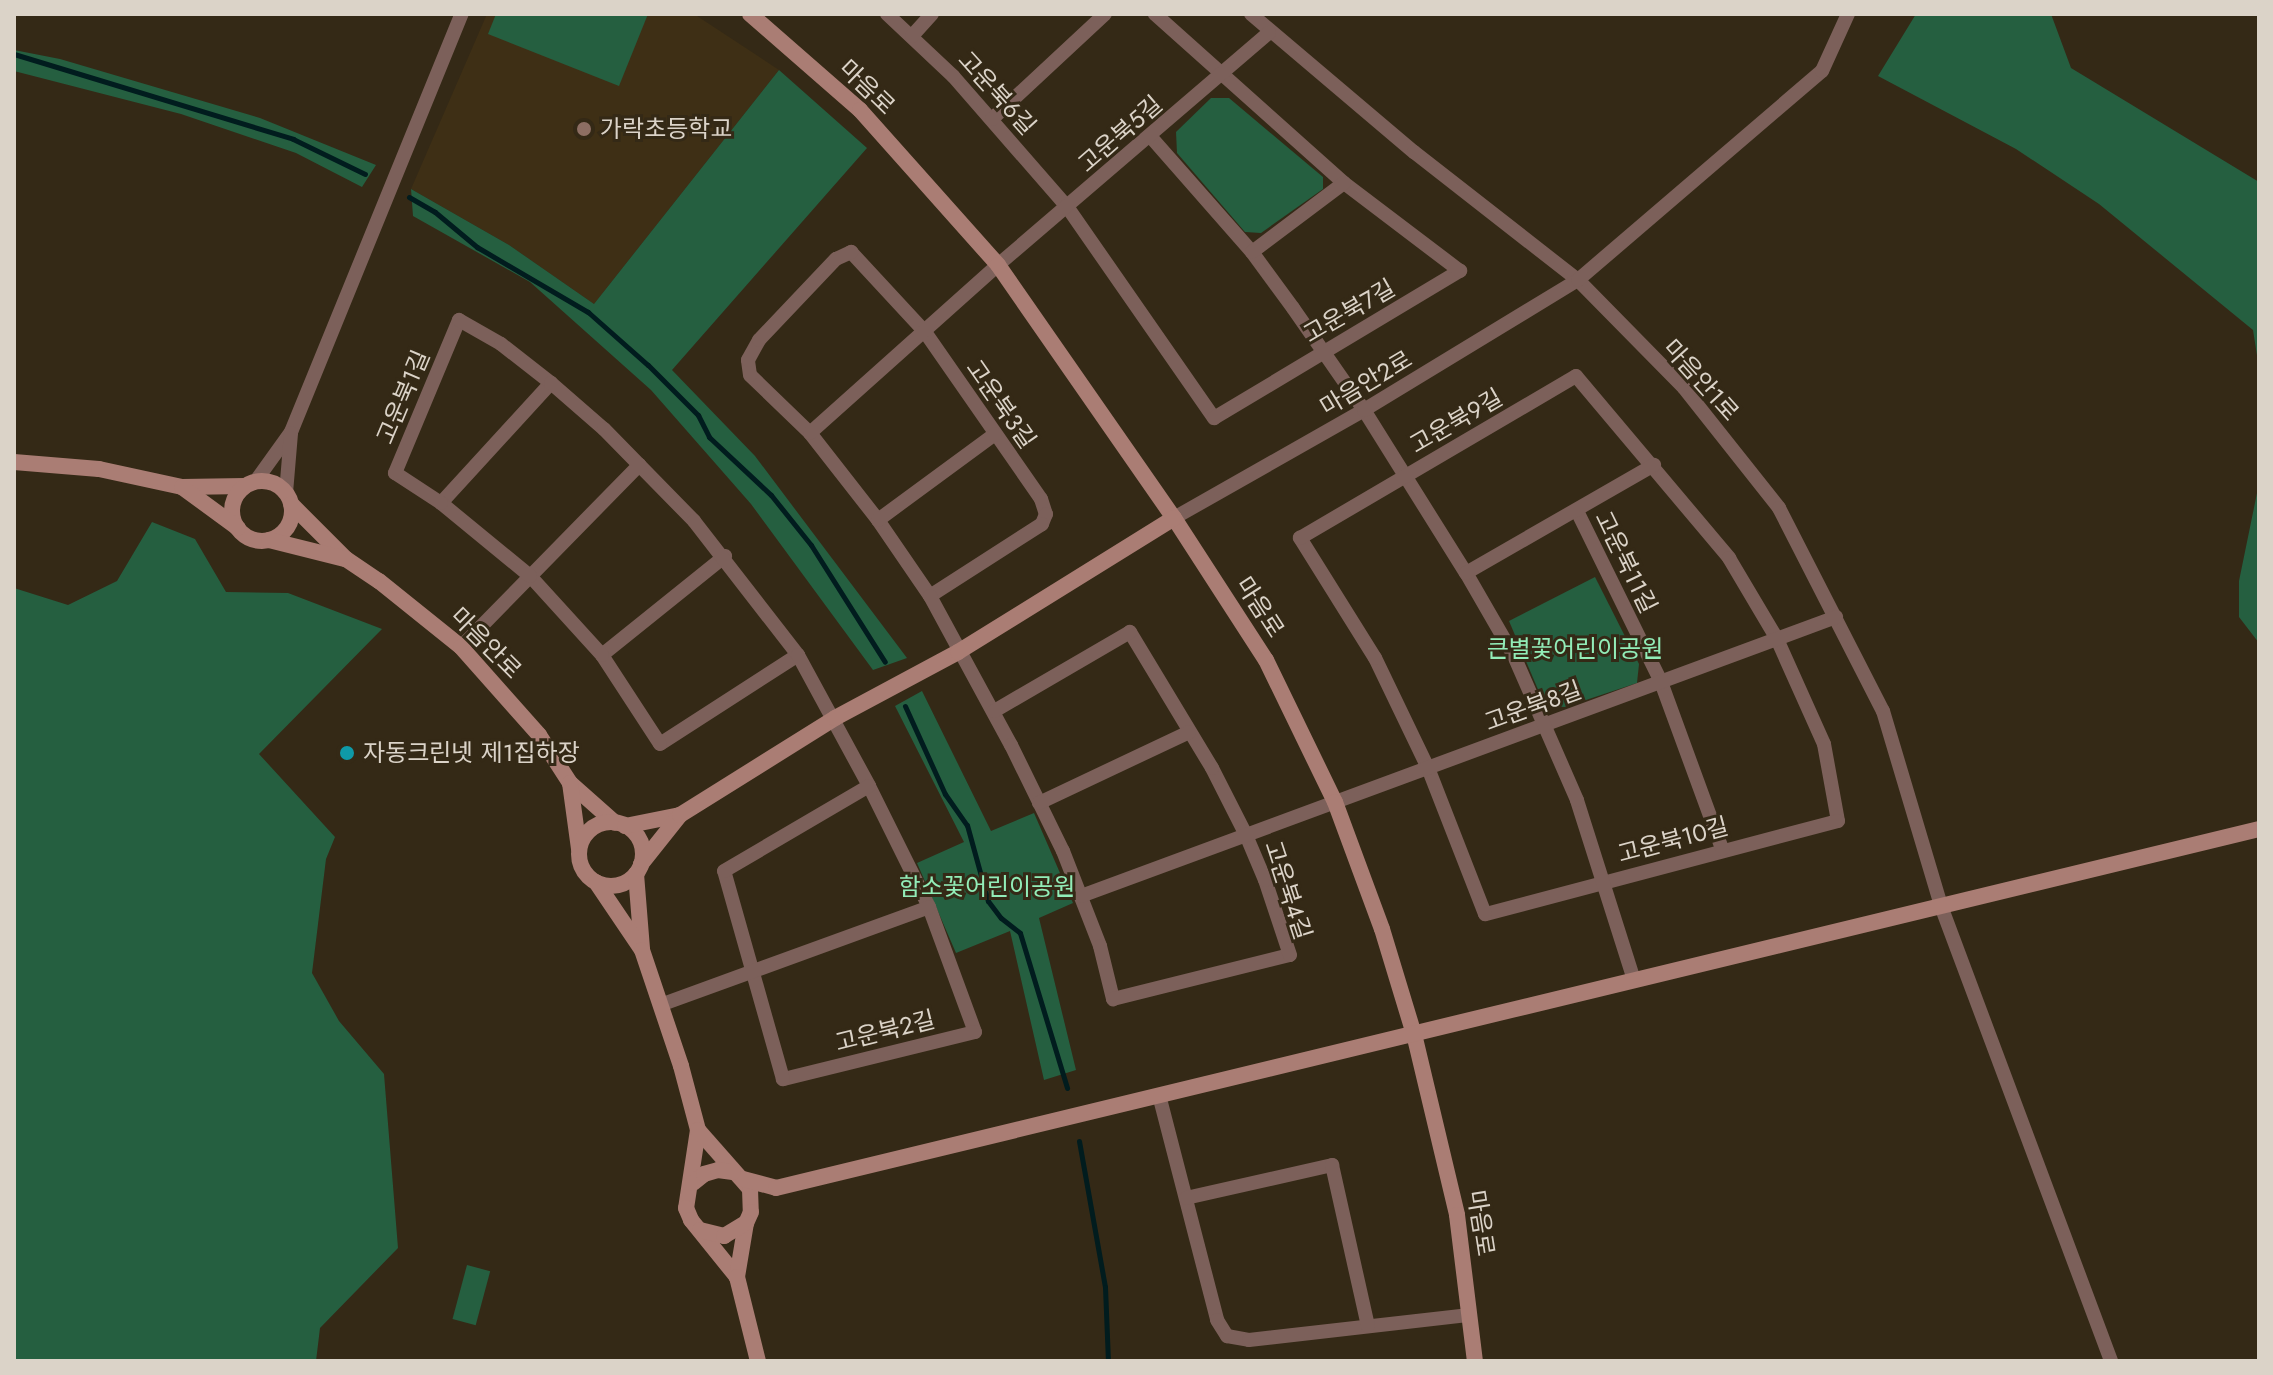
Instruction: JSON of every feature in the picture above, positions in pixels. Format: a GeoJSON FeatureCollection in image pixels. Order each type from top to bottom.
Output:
{"type":"FeatureCollection","features":[{"type":"Feature","properties":{"kind":"street"},"geometry":{"type":"LineString","coordinates":[[238,528],[234,520],[234,501],[291,432],[462,14]]}},
{"type":"Feature","properties":{"kind":"street","name":"마음로"},"geometry":{"type":"LineString","coordinates":[[750,14],[769,19],[860,110],[998,265],[1174,518],[1266,660],[1335,802],[1382,929],[1414,1034],[1457,1215],[1475,1361]]}},
{"type":"Feature","properties":{"kind":"street","name":"고운북6길"},"geometry":{"type":"LineString","coordinates":[[887,14],[992,119],[1068,208]]}},
{"type":"Feature","properties":{"kind":"street"},"geometry":{"type":"LineString","coordinates":[[912,36],[932,14]]}},
{"type":"Feature","properties":{"kind":"street"},"geometry":{"type":"LineString","coordinates":[[992,119],[1105,14]]}},
{"type":"Feature","properties":{"kind":"street"},"geometry":{"type":"LineString","coordinates":[[1155,14],[1220,75]]}},
{"type":"Feature","properties":{"kind":"street","name":"마음안1로"},"geometry":{"type":"LineString","coordinates":[[1251,14],[1269,33],[1514,233],[1578,280],[1684,388],[1779,508],[1883,711],[1941,906],[2111,1361]]}},
{"type":"Feature","properties":{"kind":"street","name":"마음안2로"},"geometry":{"type":"LineString","coordinates":[[1174,518],[1364,410],[1578,280],[1822,71],[1848,14]]}},
{"type":"Feature","properties":{"kind":"street","name":"고운북5길"},"geometry":{"type":"LineString","coordinates":[[810,433],[998,265],[1269,33]]}},
{"type":"Feature","properties":{"kind":"street","name":"고운북7길"},"geometry":{"type":"LineString","coordinates":[[1068,208],[1214,418],[1460,271],[1344,183],[1220,75]]}},
{"type":"Feature","properties":{"kind":"street"},"geometry":{"type":"LineString","coordinates":[[1150,136],[1252,252],[1323,351],[1406,476],[1514,656],[1577,800],[1634,980]]}},
{"type":"Feature","properties":{"kind":"street"},"geometry":{"type":"LineString","coordinates":[[1252,252],[1344,183]]}},
{"type":"Feature","properties":{"kind":"street","name":"고운북3길"},"geometry":{"type":"LineString","coordinates":[[851,252],[925,332],[1041,499],[1046,514],[1042,524],[930,596],[878,520],[810,433],[750,375],[748,360],[759,340],[836,259],[851,252]]}},
{"type":"Feature","properties":{"kind":"street","name":"고운북1길"},"geometry":{"type":"LineString","coordinates":[[798,655],[660,744],[602,655],[530,576],[441,503],[395,473],[459,320],[501,344],[551,383],[639,465],[725,556],[798,655],[835,718]]}},
{"type":"Feature","properties":{"kind":"street","name":"고운북9길"},"geometry":{"type":"LineString","coordinates":[[1428,768],[1375,658],[1300,538],[1576,376],[1654,465],[1729,558],[1777,639]]}},
{"type":"Feature","properties":{"kind":"street"},"geometry":{"type":"LineString","coordinates":[[441,503],[551,383]]}},
{"type":"Feature","properties":{"kind":"street"},"geometry":{"type":"LineString","coordinates":[[269,540],[284,530],[289,522],[291,432]]}},
{"type":"Feature","properties":{"kind":"street"},"geometry":{"type":"LineString","coordinates":[[878,520],[995,434]]}},
{"type":"Feature","properties":{"kind":"street"},"geometry":{"type":"LineString","coordinates":[[14,462],[99,469],[182,487],[272,483],[346,559]]}},
{"type":"Feature","properties":{"kind":"street"},"geometry":{"type":"LineString","coordinates":[[461,647],[639,465]]}},
{"type":"Feature","properties":{"kind":"street"},"geometry":{"type":"LineString","coordinates":[[1577,511],[1654,465]]}},
{"type":"Feature","properties":{"kind":"street"},"geometry":{"type":"LineString","coordinates":[[182,487],[252,539],[269,540],[346,559]]}},
{"type":"Feature","properties":{"kind":"street","name":"고운북11길"},"geometry":{"type":"LineString","coordinates":[[1466,573],[1577,511],[1661,682],[1722,849]]}},
{"type":"Feature","properties":{"kind":"street"},"geometry":{"type":"LineString","coordinates":[[596,882],[613,886],[639,869],[680,815],[835,718],[958,652],[1174,518]]}},
{"type":"Feature","properties":{"kind":"street"},"geometry":{"type":"LineString","coordinates":[[602,655],[725,556]]}},
{"type":"Feature","properties":{"kind":"street","name":"마음안로"},"geometry":{"type":"LineString","coordinates":[[346,559],[379,581],[461,647],[539,735],[570,783]]}},
{"type":"Feature","properties":{"kind":"street","name":"고운북4길"},"geometry":{"type":"LineString","coordinates":[[930,596],[958,652],[994,711],[1039,803],[1100,946],[1113,999],[1290,955],[1246,835],[1130,632],[994,711]]}},
{"type":"Feature","properties":{"kind":"street","name":"고운북8길"},"geometry":{"type":"LineString","coordinates":[[1081,896],[1836,617]]}},
{"type":"Feature","properties":{"kind":"street","name":"고운북10길"},"geometry":{"type":"LineString","coordinates":[[1428,768],[1485,914],[1722,849],[1838,821],[1824,744],[1777,639]]}},
{"type":"Feature","properties":{"kind":"street","name":"고운북2길"},"geometry":{"type":"LineString","coordinates":[[835,718],[869,786],[929,907],[975,1032],[783,1079],[724,871],[869,786]]}},
{"type":"Feature","properties":{"kind":"street"},"geometry":{"type":"LineString","coordinates":[[1039,803],[1189,732]]}},
{"type":"Feature","properties":{"kind":"street"},"geometry":{"type":"LineString","coordinates":[[570,783],[642,846],[639,869],[642,950]]}},
{"type":"Feature","properties":{"kind":"street"},"geometry":{"type":"LineString","coordinates":[[570,783],[583,869],[596,882],[642,950],[663,1004],[698,1130],[693,1183],[686,1208],[737,1277],[758,1361]]}},
{"type":"Feature","properties":{"kind":"street"},"geometry":{"type":"LineString","coordinates":[[580,851],[588,833],[595,827],[680,815]]}},
{"type":"Feature","properties":{"kind":"street"},"geometry":{"type":"LineString","coordinates":[[693,1183],[704,1174],[718,1170],[776,1188],[2259,829]]}},
{"type":"Feature","properties":{"kind":"street"},"geometry":{"type":"LineString","coordinates":[[663,1004],[929,907]]}},
{"type":"Feature","properties":{"kind":"street"},"geometry":{"type":"LineString","coordinates":[[1159,1095],[1217,1320],[1227,1336],[1249,1340],[1470,1315]]}},
{"type":"Feature","properties":{"kind":"street"},"geometry":{"type":"LineString","coordinates":[[698,1130],[750,1189],[749,1218],[737,1277]]}},
{"type":"Feature","properties":{"kind":"street"},"geometry":{"type":"LineString","coordinates":[[1186,1198],[1332,1165],[1368,1326]]}},
{"type":"Feature","properties":{"kind":"street"},"geometry":{"type":"LineString","coordinates":[[700,1230],[724,1236],[749,1218],[776,1188]]}},
{"type":"Feature","properties":{"kind":"shaded area","name":"가락초등학교"},"geometry":{"type":"Polygon","coordinates":[[[487,14],[694,14],[779,70],[594,304],[509,245],[411,189],[487,14]]]}},
{"type":"Feature","properties":{"kind":"green space"},"geometry":{"type":"Polygon","coordinates":[[[496,14],[648,14],[619,86],[488,34],[496,14]]]}},
{"type":"Feature","properties":{"kind":"green space"},"geometry":{"type":"Polygon","coordinates":[[[1916,14],[2051,14],[2071,68],[2259,182],[2259,368],[2253,330],[2099,204],[2016,149],[1878,76],[1916,14]]]}},
{"type":"Feature","properties":{"kind":"green space"},"geometry":{"type":"Polygon","coordinates":[[[14,50],[60,59],[260,118],[376,165],[362,187],[296,153],[181,114],[14,71],[14,50]]]}},
{"type":"Feature","properties":{"kind":"green space"},"geometry":{"type":"Polygon","coordinates":[[[779,70],[867,148],[672,370],[755,456],[907,658],[873,670],[751,504],[651,390],[530,282],[413,216],[411,189],[509,245],[594,304],[779,70]]]}},
{"type":"Feature","properties":{"kind":"green space"},"geometry":{"type":"Polygon","coordinates":[[[1211,98],[1229,98],[1323,177],[1323,189],[1261,233],[1245,232],[1177,153],[1176,132],[1211,98]]]}},
{"type":"Feature","properties":{"kind":"green space"},"geometry":{"type":"Polygon","coordinates":[[[2259,441],[2259,643],[2239,617],[2239,581],[2257,493],[2259,441]]]}},
{"type":"Feature","properties":{"kind":"green space"},"geometry":{"type":"Polygon","coordinates":[[[152,522],[195,539],[226,592],[288,593],[382,629],[259,754],[335,837],[326,859],[312,973],[339,1021],[384,1074],[398,1248],[320,1328],[316,1361],[14,1361],[14,588],[68,605],[117,581],[152,522]]]}},
{"type":"Feature","properties":{"kind":"green space","name":"큰별꽃어린이공원"},"geometry":{"type":"Polygon","coordinates":[[[1595,577],[1639,664],[1637,683],[1565,707],[1545,706],[1509,621],[1595,577]]]}},
{"type":"Feature","properties":{"kind":"green space","name":"함소꽃어린이공원"},"geometry":{"type":"Polygon","coordinates":[[[922,691],[991,831],[1034,813],[1073,903],[1039,918],[1076,1070],[1044,1080],[1010,931],[956,953],[917,863],[964,842],[895,706],[922,691]]]}},
{"type":"Feature","properties":{"kind":"green space"},"geometry":{"type":"Polygon","coordinates":[[[467,1265],[490,1271],[476,1325],[453,1319],[467,1265]]]}},
{"type":"Feature","properties":{"kind":"waterway"},"geometry":{"type":"LineString","coordinates":[[14,54],[293,139],[365,174]]}},
{"type":"Feature","properties":{"kind":"waterway"},"geometry":{"type":"LineString","coordinates":[[409,197],[435,212],[477,247],[588,312],[648,365],[698,415],[709,437],[771,495],[811,545],[885,662]]}},
{"type":"Feature","properties":{"kind":"waterway"},"geometry":{"type":"LineString","coordinates":[[905,706],[945,794],[967,825],[988,901],[1001,918],[1020,933],[1067,1088]]}},
{"type":"Feature","properties":{"kind":"waterway"},"geometry":{"type":"LineString","coordinates":[[1079,1141],[1105,1287],[1108,1361]]}},
{"type":"Feature","properties":{"kind":"place","name":"가락초등학교"},"geometry":{"type":"Point","coordinates":[584,129]}},
{"type":"Feature","properties":{"kind":"place","name":"자동크린넷 제1집하장"},"geometry":{"type":"Point","coordinates":[347,753]}}]}
